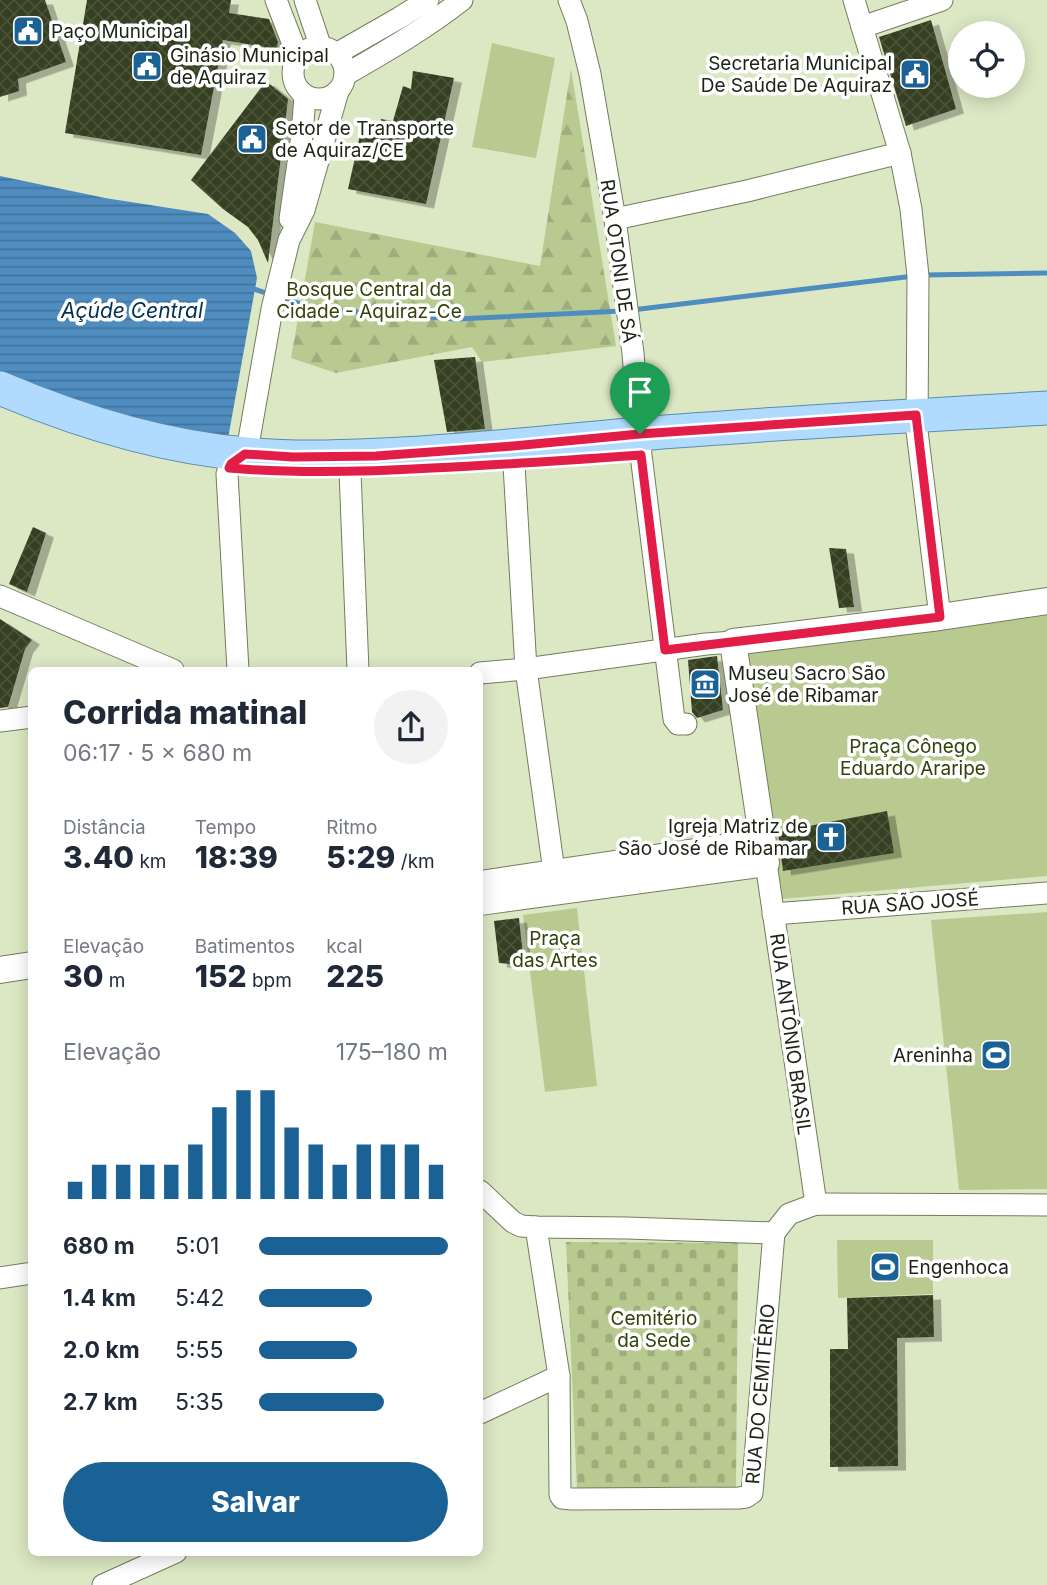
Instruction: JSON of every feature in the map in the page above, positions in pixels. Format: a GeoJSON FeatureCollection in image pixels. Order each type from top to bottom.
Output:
{"type":"FeatureCollection","features":[{"type":"Feature","properties":{"kind":"main road"},"geometry":{"type":"LineString","coordinates":[[1,398],[83,440],[169,459],[237,461],[376,456],[513,446],[640,445]]}},
{"type":"Feature","properties":{"kind":"main road"},"geometry":{"type":"LineString","coordinates":[[237,461],[294,472],[514,464],[640,445],[916,423],[1047,408]]}},
{"type":"Feature","properties":{"kind":"main road"},"geometry":{"type":"LineString","coordinates":[[916,423],[1047,422]]}},
{"type":"Feature","properties":{"kind":"street"},"geometry":{"type":"LineString","coordinates":[[276,0],[299,57]]}},
{"type":"Feature","properties":{"kind":"street"},"geometry":{"type":"LineString","coordinates":[[238,667],[227,474],[237,461],[289,240],[304,210],[344,67],[328,50],[305,0]]}},
{"type":"Feature","properties":{"kind":"street"},"geometry":{"type":"LineString","coordinates":[[428,0],[399,18],[328,50],[312,48],[305,52],[294,64],[292,73],[298,90],[305,96],[322,100],[341,83],[462,0]]}},
{"type":"Feature","properties":{"kind":"street","name":"RUA OTONI DE SÁ"},"geometry":{"type":"LineString","coordinates":[[569,0],[586,55],[615,219],[633,353],[640,445],[674,719],[678,724],[686,724]]}},
{"type":"Feature","properties":{"kind":"street"},"geometry":{"type":"LineString","coordinates":[[853,0],[900,153],[911,209],[918,276],[916,423],[940,617]]}},
{"type":"Feature","properties":{"kind":"street"},"geometry":{"type":"LineString","coordinates":[[862,27],[942,0]]}},
{"type":"Feature","properties":{"kind":"street"},"geometry":{"type":"LineString","coordinates":[[289,240],[305,96]]}},
{"type":"Feature","properties":{"kind":"street"},"geometry":{"type":"LineString","coordinates":[[615,219],[747,191],[900,153]]}},
{"type":"Feature","properties":{"kind":"street"},"geometry":{"type":"LineString","coordinates":[[514,464],[526,669],[555,882]]}},
{"type":"Feature","properties":{"kind":"street"},"geometry":{"type":"LineString","coordinates":[[350,472],[358,667]]}},
{"type":"Feature","properties":{"kind":"street"},"geometry":{"type":"LineString","coordinates":[[0,596],[166,667]]}},
{"type":"Feature","properties":{"kind":"street"},"geometry":{"type":"LineString","coordinates":[[483,673],[940,617],[1047,601]]}},
{"type":"Feature","properties":{"kind":"street"},"geometry":{"type":"LineString","coordinates":[[483,884],[555,882],[764,853],[733,642]]}},
{"type":"Feature","properties":{"kind":"street"},"geometry":{"type":"LineString","coordinates":[[0,721],[28,718]]}},
{"type":"Feature","properties":{"kind":"street","name":"RUA ANTÔNIO BRASIL"},"geometry":{"type":"LineString","coordinates":[[764,853],[816,1204]]}},
{"type":"Feature","properties":{"kind":"street"},"geometry":{"type":"LineString","coordinates":[[483,901],[555,882]]}},
{"type":"Feature","properties":{"kind":"street","name":"RUA SÃO JOSÉ"},"geometry":{"type":"LineString","coordinates":[[773,914],[1047,893]]}},
{"type":"Feature","properties":{"kind":"street"},"geometry":{"type":"LineString","coordinates":[[0,953],[28,950]]}},
{"type":"Feature","properties":{"kind":"street"},"geometry":{"type":"LineString","coordinates":[[0,970],[28,966]]}},
{"type":"Feature","properties":{"kind":"street"},"geometry":{"type":"LineString","coordinates":[[483,1194],[513,1222],[522,1226],[775,1233],[789,1214],[816,1204],[1047,1205]]}},
{"type":"Feature","properties":{"kind":"street","name":"RUA DO CEMITÉRIO"},"geometry":{"type":"LineString","coordinates":[[536,1227],[559,1376],[562,1498],[704,1499],[746,1497],[752,1493],[775,1233]]}},
{"type":"Feature","properties":{"kind":"street"},"geometry":{"type":"LineString","coordinates":[[0,1279],[28,1274]]}},
{"type":"Feature","properties":{"kind":"street"},"geometry":{"type":"LineString","coordinates":[[483,1412],[559,1376]]}},
{"type":"Feature","properties":{"kind":"street"},"geometry":{"type":"LineString","coordinates":[[103,1585],[167,1556]]}},
{"type":"Feature","properties":{"kind":"green space"},"geometry":{"type":"Polygon","coordinates":[[[492,43],[555,58],[536,158],[472,147],[492,43]]]}},
{"type":"Feature","properties":{"kind":"green space","name":"Bosque Central da Cidade - Aquiraz-Ce"},"geometry":{"type":"Polygon","coordinates":[[[571,69],[616,346],[482,362],[472,347],[336,373],[291,358],[315,222],[540,266],[571,69]]]}},
{"type":"Feature","properties":{"kind":"green space","name":"Praça Cônego Eduardo Araripe"},"geometry":{"type":"Polygon","coordinates":[[[1047,608],[1047,876],[781,899],[748,651],[1047,608]]]}},
{"type":"Feature","properties":{"kind":"green space","name":"Praça das Artes"},"geometry":{"type":"Polygon","coordinates":[[[577,908],[597,1086],[545,1092],[523,915],[577,908]]]}},
{"type":"Feature","properties":{"kind":"green space","name":"Areninha"},"geometry":{"type":"Polygon","coordinates":[[[1047,912],[1047,1189],[959,1190],[931,920],[1047,912]]]}},
{"type":"Feature","properties":{"kind":"green space","name":"Engenhoca"},"geometry":{"type":"Polygon","coordinates":[[[837,1240],[933,1240],[933,1294],[838,1298],[837,1240]]]}},
{"type":"Feature","properties":{"kind":"green space","name":"Cemitério da Sede"},"geometry":{"type":"Polygon","coordinates":[[[566,1242],[738,1243],[736,1489],[577,1490],[566,1242]]]}},
{"type":"Feature","properties":{"kind":"water","name":"Açúde Central"},"geometry":{"type":"Polygon","coordinates":[[[0,176],[105,198],[208,214],[235,233],[251,251],[257,278],[227,444],[93,412],[0,378],[0,176]]]}},
{"type":"Feature","properties":{"kind":"building","name":"Paço Municipal"},"geometry":{"type":"Polygon","coordinates":[[[0,0],[45,0],[66,62],[18,79],[19,91],[0,97],[0,0]]]}},
{"type":"Feature","properties":{"kind":"building","name":"Ginásio Municipal de Aquiraz"},"geometry":{"type":"Polygon","coordinates":[[[87,0],[231,0],[229,13],[269,19],[278,42],[277,49],[223,40],[201,155],[65,133],[87,0]]]}},
{"type":"Feature","properties":{"kind":"building","name":"Secretaria Municipal De Saúde De Aquiraz"},"geometry":{"type":"Polygon","coordinates":[[[931,20],[948,81],[948,98],[953,98],[956,109],[906,126],[879,37],[931,20]]]}},
{"type":"Feature","properties":{"kind":"building"},"geometry":{"type":"Polygon","coordinates":[[[413,71],[454,78],[426,204],[348,189],[362,126],[379,127],[381,119],[393,121],[403,86],[411,89],[413,71]]]}},
{"type":"Feature","properties":{"kind":"building","name":"Setor de Transporte de Aquiraz/CE"},"geometry":{"type":"Polygon","coordinates":[[[266,81],[288,99],[268,263],[258,240],[248,227],[191,180],[266,81]]]}},
{"type":"Feature","properties":{"kind":"building"},"geometry":{"type":"Polygon","coordinates":[[[475,357],[485,429],[447,432],[434,360],[475,357]]]}},
{"type":"Feature","properties":{"kind":"building"},"geometry":{"type":"Polygon","coordinates":[[[33,527],[46,533],[27,592],[9,584],[33,527]]]}},
{"type":"Feature","properties":{"kind":"building"},"geometry":{"type":"Polygon","coordinates":[[[829,548],[846,549],[854,607],[839,608],[829,548]]]}},
{"type":"Feature","properties":{"kind":"building"},"geometry":{"type":"Polygon","coordinates":[[[0,619],[32,640],[25,649],[8,707],[0,708],[0,619]]]}},
{"type":"Feature","properties":{"kind":"building","name":"Museu Sacro São José de Ribamar"},"geometry":{"type":"Polygon","coordinates":[[[717,656],[723,710],[697,718],[692,712],[688,660],[717,656]]]}},
{"type":"Feature","properties":{"kind":"building"},"geometry":{"type":"Polygon","coordinates":[[[887,811],[894,853],[783,871],[778,832],[887,811]]]}},
{"type":"Feature","properties":{"kind":"building"},"geometry":{"type":"Polygon","coordinates":[[[519,918],[524,965],[499,963],[494,921],[519,918]]]}},
{"type":"Feature","properties":{"kind":"building"},"geometry":{"type":"Polygon","coordinates":[[[933,1295],[934,1337],[897,1338],[898,1466],[830,1467],[830,1349],[848,1349],[847,1298],[933,1295]]]}},
{"type":"Feature","properties":{"kind":"waterway"},"geometry":{"type":"LineString","coordinates":[[924,275],[1047,273]]}},
{"type":"Feature","properties":{"kind":"waterway"},"geometry":{"type":"LineString","coordinates":[[632,310],[914,276]]}},
{"type":"Feature","properties":{"kind":"waterway"},"geometry":{"type":"LineString","coordinates":[[251,288],[272,295]]}},
{"type":"Feature","properties":{"kind":"waterway"},"geometry":{"type":"LineString","coordinates":[[281,298],[318,309],[457,319],[622,311]]}},
{"type":"Feature","properties":{"kind":"place","name":"Paço Municipal"},"geometry":{"type":"Point","coordinates":[28,31]}},
{"type":"Feature","properties":{"kind":"place","name":"Ginásio Municipal de Aquiraz"},"geometry":{"type":"Point","coordinates":[147,66]}},
{"type":"Feature","properties":{"kind":"place","name":"Secretaria Municipal De Saúde De Aquiraz"},"geometry":{"type":"Point","coordinates":[915,74]}},
{"type":"Feature","properties":{"kind":"place","name":"Setor de Transporte de Aquiraz/CE"},"geometry":{"type":"Point","coordinates":[252,139]}},
{"type":"Feature","properties":{"kind":"place","name":"Museu Sacro São José de Ribamar"},"geometry":{"type":"Point","coordinates":[705,684]}},
{"type":"Feature","properties":{"kind":"place","name":"Igreja Matriz de São José de Ribamar"},"geometry":{"type":"Point","coordinates":[831,837]}},
{"type":"Feature","properties":{"kind":"place","name":"Areninha"},"geometry":{"type":"Point","coordinates":[996,1055]}},
{"type":"Feature","properties":{"kind":"place","name":"Engenhoca"},"geometry":{"type":"Point","coordinates":[885,1267]}},
{"type":"Feature","properties":{"kind":"route"},"geometry":{"type":"LineString","coordinates":[[916,415],[940,617],[665,650],[641,455],[350,472],[229,468],[245,454],[293,457],[376,456],[640,434],[916,415]]}}]}
